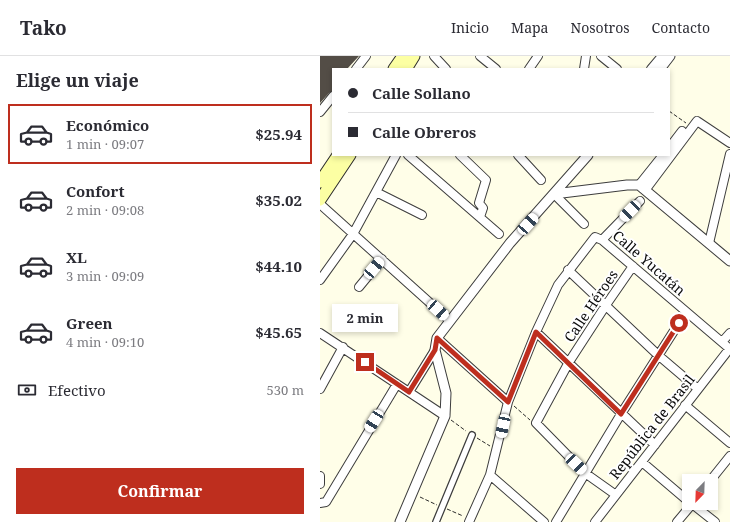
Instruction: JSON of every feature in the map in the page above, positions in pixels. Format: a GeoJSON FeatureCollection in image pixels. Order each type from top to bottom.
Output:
{"type":"FeatureCollection","features":[{"type":"Feature","properties":{"kind":"main road"},"geometry":{"type":"LineString","coordinates":[[395,68],[403,56]]}},
{"type":"Feature","properties":{"kind":"main road"},"geometry":{"type":"LineString","coordinates":[[407,68],[414,56]]}},
{"type":"Feature","properties":{"kind":"main road"},"geometry":{"type":"LineString","coordinates":[[320,182],[337,156]]}},
{"type":"Feature","properties":{"kind":"main road"},"geometry":{"type":"LineString","coordinates":[[320,200],[349,156]]}},
{"type":"Feature","properties":{"kind":"street"},"geometry":{"type":"LineString","coordinates":[[357,68],[366,56]]}},
{"type":"Feature","properties":{"kind":"street"},"geometry":{"type":"LineString","coordinates":[[434,56],[445,68]]}},
{"type":"Feature","properties":{"kind":"street"},"geometry":{"type":"LineString","coordinates":[[480,56],[495,68]]}},
{"type":"Feature","properties":{"kind":"street"},"geometry":{"type":"LineString","coordinates":[[531,68],[538,56]]}},
{"type":"Feature","properties":{"kind":"street"},"geometry":{"type":"LineString","coordinates":[[584,68],[586,56]]}},
{"type":"Feature","properties":{"kind":"street"},"geometry":{"type":"LineString","coordinates":[[601,56],[616,68]]}},
{"type":"Feature","properties":{"kind":"street"},"geometry":{"type":"LineString","coordinates":[[652,68],[662,56]]}},
{"type":"Feature","properties":{"kind":"street"},"geometry":{"type":"LineString","coordinates":[[661,68],[670,56]]}},
{"type":"Feature","properties":{"kind":"street"},"geometry":{"type":"LineString","coordinates":[[320,112],[332,97]]}},
{"type":"Feature","properties":{"kind":"street"},"geometry":{"type":"LineString","coordinates":[[670,147],[688,125],[697,121]]}},
{"type":"Feature","properties":{"kind":"street"},"geometry":{"type":"LineString","coordinates":[[697,121],[730,143]]}},
{"type":"Feature","properties":{"kind":"street"},"geometry":{"type":"LineString","coordinates":[[670,153],[697,121]]}},
{"type":"Feature","properties":{"kind":"street"},"geometry":{"type":"LineString","coordinates":[[709,243],[730,154]]}},
{"type":"Feature","properties":{"kind":"street"},"geometry":{"type":"LineString","coordinates":[[320,280],[353,234],[395,156]]}},
{"type":"Feature","properties":{"kind":"street"},"geometry":{"type":"LineString","coordinates":[[409,156],[499,234]]}},
{"type":"Feature","properties":{"kind":"street"},"geometry":{"type":"LineString","coordinates":[[461,156],[486,180],[479,203],[483,210],[480,217]]}},
{"type":"Feature","properties":{"kind":"street"},"geometry":{"type":"LineString","coordinates":[[519,156],[540,180]]}},
{"type":"Feature","properties":{"kind":"street"},"geometry":{"type":"LineString","coordinates":[[409,392],[435,350],[437,338],[449,320],[510,243],[587,156]]}},
{"type":"Feature","properties":{"kind":"street"},"geometry":{"type":"LineString","coordinates":[[642,187],[662,156]]}},
{"type":"Feature","properties":{"kind":"street"},"geometry":{"type":"LineString","coordinates":[[642,187],[668,156]]}},
{"type":"Feature","properties":{"kind":"street"},"geometry":{"type":"LineString","coordinates":[[554,194],[627,185],[642,187],[730,261]]}},
{"type":"Feature","properties":{"kind":"street"},"geometry":{"type":"LineString","coordinates":[[376,192],[422,215]]}},
{"type":"Feature","properties":{"kind":"street"},"geometry":{"type":"LineString","coordinates":[[554,194],[584,224]]}},
{"type":"Feature","properties":{"kind":"street"},"geometry":{"type":"LineString","coordinates":[[469,522],[490,475],[508,402],[552,295],[568,270],[599,238],[640,201]]}},
{"type":"Feature","properties":{"kind":"street"},"geometry":{"type":"LineString","coordinates":[[320,204],[449,320]]}},
{"type":"Feature","properties":{"kind":"street","name":"Calle Yucatán"},"geometry":{"type":"LineString","coordinates":[[599,238],[634,266],[730,349]]}},
{"type":"Feature","properties":{"kind":"street"},"geometry":{"type":"LineString","coordinates":[[358,287],[382,259]]}},
{"type":"Feature","properties":{"kind":"street","name":"Calle Héroes"},"geometry":{"type":"LineString","coordinates":[[536,423],[568,362],[634,266]]}},
{"type":"Feature","properties":{"kind":"street"},"geometry":{"type":"LineString","coordinates":[[568,270],[658,355],[698,389]]}},
{"type":"Feature","properties":{"kind":"street"},"geometry":{"type":"LineString","coordinates":[[556,522],[621,414],[686,312]]}},
{"type":"Feature","properties":{"kind":"street"},"geometry":{"type":"LineString","coordinates":[[320,332],[445,416]]}},
{"type":"Feature","properties":{"kind":"street"},"geometry":{"type":"LineString","coordinates":[[536,332],[655,445]]}},
{"type":"Feature","properties":{"kind":"street"},"geometry":{"type":"LineString","coordinates":[[722,342],[730,333]]}},
{"type":"Feature","properties":{"kind":"street"},"geometry":{"type":"LineString","coordinates":[[437,338],[508,402]]}},
{"type":"Feature","properties":{"kind":"street"},"geometry":{"type":"LineString","coordinates":[[320,389],[343,347]]}},
{"type":"Feature","properties":{"kind":"street","name":"República de Brasil"},"geometry":{"type":"LineString","coordinates":[[594,522],[730,349]]}},
{"type":"Feature","properties":{"kind":"street"},"geometry":{"type":"LineString","coordinates":[[400,522],[445,416],[446,393],[435,350]]}},
{"type":"Feature","properties":{"kind":"street"},"geometry":{"type":"LineString","coordinates":[[320,503],[326,502],[397,384]]}},
{"type":"Feature","properties":{"kind":"street"},"geometry":{"type":"LineString","coordinates":[[685,405],[730,443]]}},
{"type":"Feature","properties":{"kind":"street"},"geometry":{"type":"LineString","coordinates":[[536,423],[585,473],[616,495]]}},
{"type":"Feature","properties":{"kind":"street"},"geometry":{"type":"LineString","coordinates":[[436,522],[472,435]]}},
{"type":"Feature","properties":{"kind":"street"},"geometry":{"type":"LineString","coordinates":[[716,474],[730,456]]}},
{"type":"Feature","properties":{"kind":"street"},"geometry":{"type":"LineString","coordinates":[[642,462],[682,495]]}},
{"type":"Feature","properties":{"kind":"street"},"geometry":{"type":"LineString","coordinates":[[490,475],[544,522]]}},
{"type":"Feature","properties":{"kind":"street"},"geometry":{"type":"LineString","coordinates":[[320,476],[320,484]]}},
{"type":"Feature","properties":{"kind":"street"},"geometry":{"type":"LineString","coordinates":[[677,522],[686,510]]}},
{"type":"Feature","properties":{"kind":"street"},"geometry":{"type":"LineString","coordinates":[[700,510],[715,522]]}},
{"type":"Feature","properties":{"kind":"path"},"geometry":{"type":"LineString","coordinates":[[670,112],[688,125]]}},
{"type":"Feature","properties":{"kind":"path"},"geometry":{"type":"LineString","coordinates":[[508,402],[536,423]]}},
{"type":"Feature","properties":{"kind":"path"},"geometry":{"type":"LineString","coordinates":[[445,416],[497,451]]}},
{"type":"Feature","properties":{"kind":"building"},"geometry":{"type":"Polygon","coordinates":[[[320,56],[359,56],[348,68],[332,68],[332,92],[320,103],[320,56]]]}},
{"type":"Feature","properties":{"kind":"route"},"geometry":{"type":"LineString","coordinates":[[365,362],[409,392],[435,350],[437,338],[508,402],[536,332],[621,414],[679,323]]}}]}
